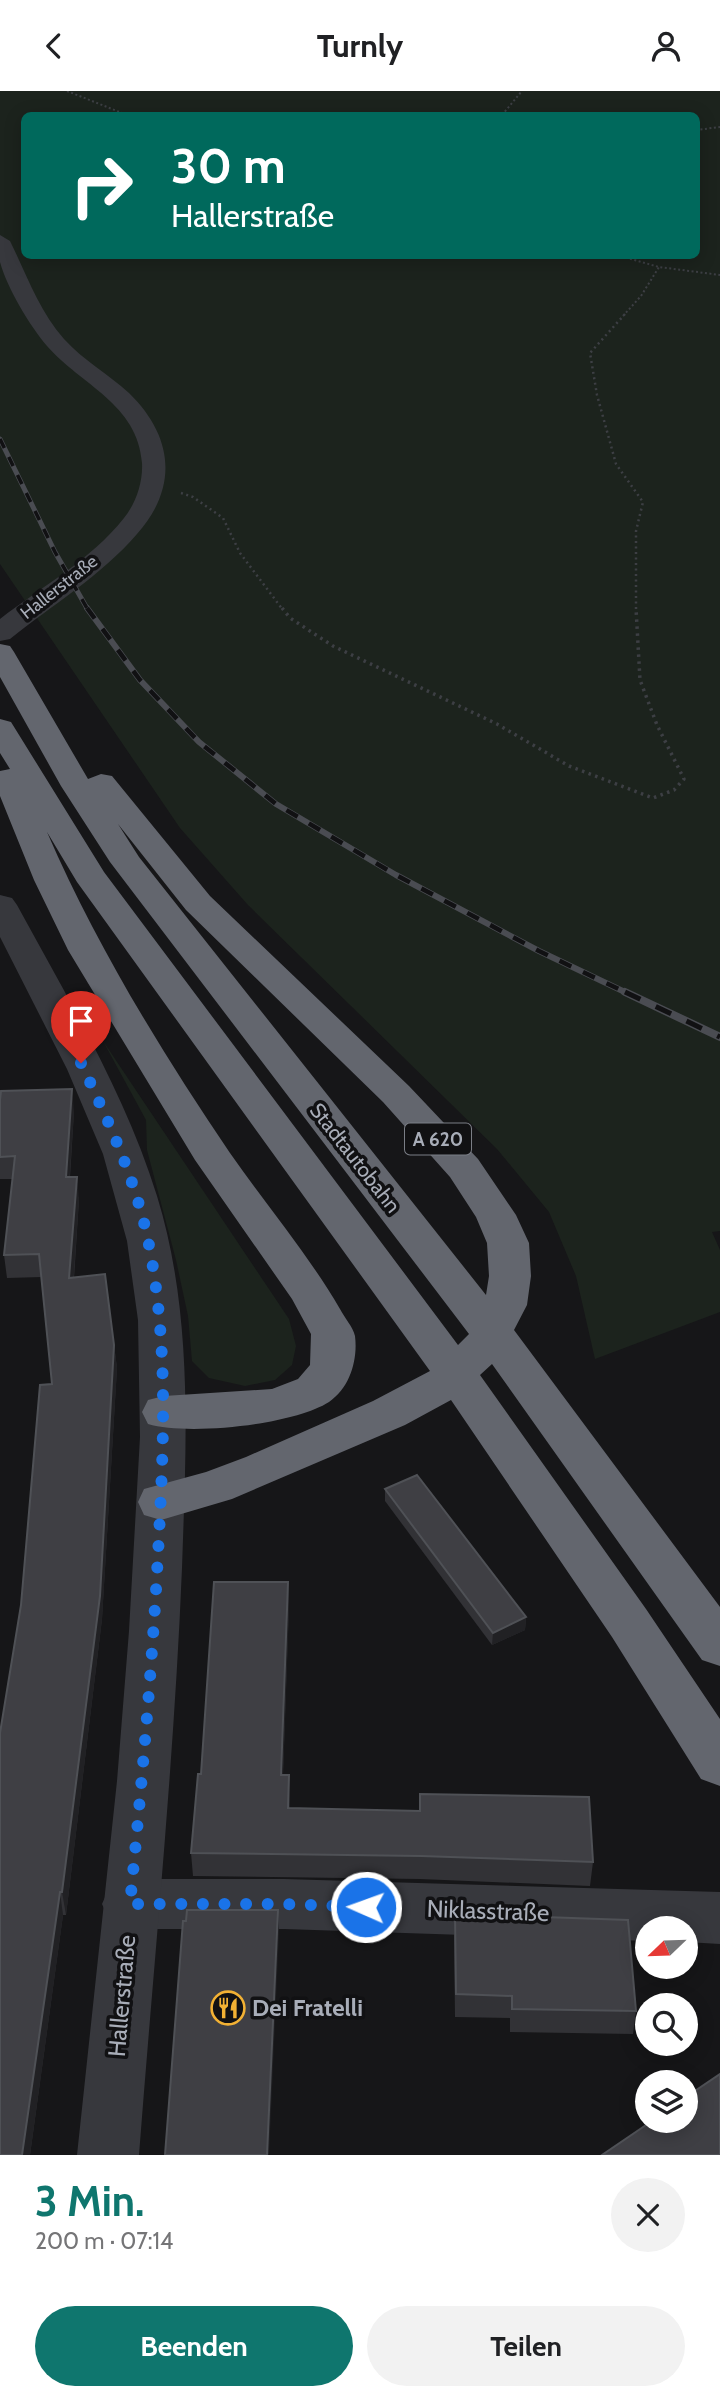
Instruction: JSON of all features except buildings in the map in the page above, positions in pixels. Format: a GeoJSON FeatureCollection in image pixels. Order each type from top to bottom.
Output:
{"type":"FeatureCollection","features":[{"type":"Feature","properties":{"kind":"highway","name":"Stadtautobahn"},"geometry":{"type":"LineString","coordinates":[[1,648],[29,704],[126,862],[541,1396],[720,1646]]}},
{"type":"Feature","properties":{"kind":"highway","name":"A 620"},"geometry":{"type":"LineString","coordinates":[[29,704],[77,754],[198,902],[396,1094],[464,1168],[496,1215],[508,1243],[510,1276],[506,1305],[484,1346],[443,1385],[389,1413],[262,1469],[216,1487],[161,1502]]}},
{"type":"Feature","properties":{"kind":"highway"},"geometry":{"type":"LineString","coordinates":[[0,729],[89,875],[132,937],[485,1414],[629,1623],[720,1763]]}},
{"type":"Feature","properties":{"kind":"highway"},"geometry":{"type":"LineString","coordinates":[[0,753],[14,797],[85,950],[215,1160],[309,1292],[333,1334],[332,1369],[314,1390],[276,1405],[164,1412]]}},
{"type":"Feature","properties":{"kind":"street"},"geometry":{"type":"LineString","coordinates":[[0,241],[42,325],[57,345],[119,397],[138,417],[150,437],[155,455],[154,482]]}},
{"type":"Feature","properties":{"kind":"street","name":"Hallerstraße"},"geometry":{"type":"LineString","coordinates":[[1,648],[118,539],[138,516],[154,482]]}},
{"type":"Feature","properties":{"kind":"street","name":"Hallerstraße"},"geometry":{"type":"LineString","coordinates":[[0,905],[63,1025],[123,1154],[148,1239],[161,1323],[164,1412],[154,1658],[108,2155]]}},
{"type":"Feature","properties":{"kind":"street","name":"Niklasstraße"},"geometry":{"type":"LineString","coordinates":[[130,1904],[284,1904],[720,1918]]}},
{"type":"Feature","properties":{"kind":"path"},"geometry":{"type":"LineString","coordinates":[[67,91],[120,112]]}},
{"type":"Feature","properties":{"kind":"path"},"geometry":{"type":"LineString","coordinates":[[504,112],[522,91]]}},
{"type":"Feature","properties":{"kind":"path"},"geometry":{"type":"LineString","coordinates":[[700,130],[720,127]]}},
{"type":"Feature","properties":{"kind":"path"},"geometry":{"type":"LineString","coordinates":[[631,259],[659,267],[720,275]]}},
{"type":"Feature","properties":{"kind":"path"},"geometry":{"type":"LineString","coordinates":[[154,482],[193,497],[223,518],[240,552],[290,618],[333,646],[497,724],[569,766],[653,798],[674,790],[684,779],[657,725],[640,680],[636,624],[636,531],[643,502],[616,464],[597,395],[590,353],[641,296],[659,267]]}},
{"type":"Feature","properties":{"kind":"shaded area"},"geometry":{"type":"Polygon","coordinates":[[[0,91],[720,91],[720,1231],[712,1232],[720,1250],[720,1312],[595,1359],[576,1276],[549,1212],[497,1149],[248,905],[180,828],[0,564],[0,91]]]}},
{"type":"Feature","properties":{"kind":"shaded area"},"geometry":{"type":"Polygon","coordinates":[[[103,1041],[289,1319],[296,1346],[292,1365],[275,1380],[245,1386],[209,1378],[192,1361],[188,1316],[147,1150],[146,1120],[103,1041]]]}},
{"type":"Feature","properties":{"kind":"railway"},"geometry":{"type":"LineString","coordinates":[[0,439],[55,552],[88,610]]}},
{"type":"Feature","properties":{"kind":"railway"},"geometry":{"type":"LineString","coordinates":[[87,608],[140,680],[199,742],[276,804],[396,875],[539,951],[629,994]]}},
{"type":"Feature","properties":{"kind":"railway"},"geometry":{"type":"LineString","coordinates":[[625,992],[720,1037]]}},
{"type":"Feature","properties":{"kind":"place","name":"Dei Fratelli"},"geometry":{"type":"Point","coordinates":[228,2008]}},
{"type":"Feature","properties":{"kind":"route"},"geometry":{"type":"LineString","coordinates":[[81,1063],[123,1154],[148,1239],[161,1323],[164,1412],[154,1658],[130,1904],[366,1907]]}}]}
